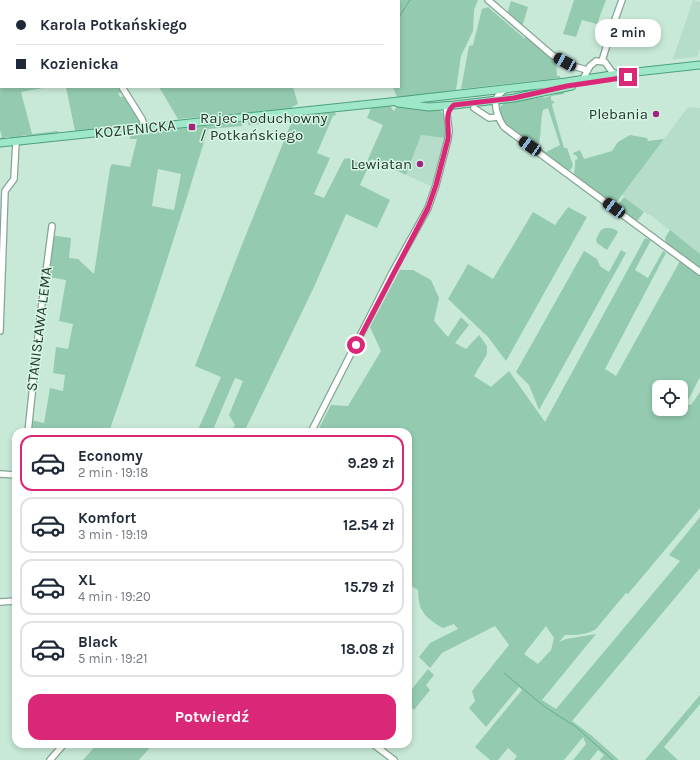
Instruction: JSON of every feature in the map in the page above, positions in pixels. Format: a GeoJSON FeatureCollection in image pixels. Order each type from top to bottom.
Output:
{"type":"FeatureCollection","features":[{"type":"Feature","properties":{"kind":"main road","name":"KOZIENICKA"},"geometry":{"type":"LineString","coordinates":[[390,102],[429,107],[447,100],[480,92],[583,79],[609,72],[618,74],[700,65]]}},
{"type":"Feature","properties":{"kind":"main road"},"geometry":{"type":"LineString","coordinates":[[447,100],[449,103],[454,105],[498,102],[564,87],[602,81],[700,70]]}},
{"type":"Feature","properties":{"kind":"main road"},"geometry":{"type":"LineString","coordinates":[[480,92],[484,95],[481,102]]}},
{"type":"Feature","properties":{"kind":"main road","name":"KOZIENICKA"},"geometry":{"type":"LineString","coordinates":[[0,143],[390,102],[447,100]]}},
{"type":"Feature","properties":{"kind":"street"},"geometry":{"type":"LineString","coordinates":[[488,0],[552,56],[573,66],[588,70]]}},
{"type":"Feature","properties":{"kind":"street"},"geometry":{"type":"LineString","coordinates":[[602,61],[622,0]]}},
{"type":"Feature","properties":{"kind":"street"},"geometry":{"type":"LineString","coordinates":[[583,79],[594,62],[602,61],[607,64],[609,72],[602,81]]}},
{"type":"Feature","properties":{"kind":"street"},"geometry":{"type":"LineString","coordinates":[[123,88],[142,119],[145,128]]}},
{"type":"Feature","properties":{"kind":"street"},"geometry":{"type":"LineString","coordinates":[[504,89],[498,95],[498,117],[507,130],[700,272]]}},
{"type":"Feature","properties":{"kind":"street"},"geometry":{"type":"LineString","coordinates":[[313,428],[388,280],[428,208],[436,185],[448,139],[449,131],[447,100]]}},
{"type":"Feature","properties":{"kind":"street"},"geometry":{"type":"LineString","coordinates":[[447,116],[449,109],[454,105]]}},
{"type":"Feature","properties":{"kind":"street"},"geometry":{"type":"LineString","coordinates":[[474,108],[489,118],[498,117]]}},
{"type":"Feature","properties":{"kind":"street"},"geometry":{"type":"LineString","coordinates":[[0,331],[5,192],[14,179],[16,142]]}},
{"type":"Feature","properties":{"kind":"street","name":"STANISŁAWA LEMA"},"geometry":{"type":"LineString","coordinates":[[28,428],[40,318],[52,226]]}},
{"type":"Feature","properties":{"kind":"street"},"geometry":{"type":"LineString","coordinates":[[0,474],[12,475]]}},
{"type":"Feature","properties":{"kind":"street"},"geometry":{"type":"LineString","coordinates":[[0,602],[12,601]]}},
{"type":"Feature","properties":{"kind":"street"},"geometry":{"type":"LineString","coordinates":[[50,760],[60,748]]}},
{"type":"Feature","properties":{"kind":"street"},"geometry":{"type":"LineString","coordinates":[[378,748],[394,760]]}},
{"type":"Feature","properties":{"kind":"shaded area"},"geometry":{"type":"Polygon","coordinates":[[[400,0],[478,0],[474,10],[473,31],[461,56],[456,90],[398,99],[393,88],[400,88],[400,0]]]}},
{"type":"Feature","properties":{"kind":"shaded area"},"geometry":{"type":"Polygon","coordinates":[[[574,0],[606,0],[597,24],[582,20],[576,37],[563,34],[574,0]]]}},
{"type":"Feature","properties":{"kind":"shaded area"},"geometry":{"type":"Polygon","coordinates":[[[693,0],[700,2],[700,48],[697,57],[673,59],[693,0]]]}},
{"type":"Feature","properties":{"kind":"shaded area"},"geometry":{"type":"Polygon","coordinates":[[[511,1],[528,7],[522,27],[507,14],[511,1]]]}},
{"type":"Feature","properties":{"kind":"shaded area"},"geometry":{"type":"Polygon","coordinates":[[[488,7],[524,38],[530,37],[532,42],[535,42],[556,59],[557,76],[560,76],[560,78],[461,89],[469,46],[473,45],[482,9],[488,7]]]}},
{"type":"Feature","properties":{"kind":"shaded area"},"geometry":{"type":"Polygon","coordinates":[[[0,88],[43,88],[21,92],[32,134],[58,131],[58,135],[27,138],[26,135],[21,136],[21,138],[11,140],[10,137],[6,137],[0,141],[0,138],[2,137],[0,130],[0,88]]]}},
{"type":"Feature","properties":{"kind":"shaded area"},"geometry":{"type":"Polygon","coordinates":[[[66,88],[120,88],[122,92],[118,93],[120,97],[126,96],[141,121],[141,126],[75,131],[66,88]]]}},
{"type":"Feature","properties":{"kind":"shaded area"},"geometry":{"type":"Polygon","coordinates":[[[160,88],[293,88],[298,104],[292,107],[292,109],[178,119],[160,88]]]}},
{"type":"Feature","properties":{"kind":"shaded area"},"geometry":{"type":"Polygon","coordinates":[[[564,91],[564,94],[551,96],[551,100],[555,102],[552,104],[564,148],[567,148],[573,165],[569,170],[565,169],[540,150],[542,149],[546,152],[560,145],[548,108],[543,110],[540,140],[537,147],[507,126],[500,116],[499,108],[504,103],[544,98],[564,91]]]}},
{"type":"Feature","properties":{"kind":"shaded area"},"geometry":{"type":"Polygon","coordinates":[[[391,106],[394,111],[397,106],[441,111],[446,124],[445,138],[421,135],[406,175],[372,159],[360,185],[390,200],[377,228],[346,214],[314,287],[246,428],[233,428],[235,425],[229,415],[243,381],[235,378],[214,428],[199,428],[221,377],[195,366],[292,121],[248,125],[249,121],[335,112],[336,115],[333,116],[317,153],[330,158],[314,194],[324,198],[344,159],[348,158],[365,166],[383,125],[367,118],[371,108],[391,106]]]}},
{"type":"Feature","properties":{"kind":"shaded area"},"geometry":{"type":"Polygon","coordinates":[[[688,107],[700,108],[700,254],[622,195],[688,107]]]}},
{"type":"Feature","properties":{"kind":"shaded area"},"geometry":{"type":"Polygon","coordinates":[[[243,122],[242,126],[208,129],[160,281],[110,428],[31,428],[30,420],[44,423],[50,388],[63,391],[65,375],[53,373],[56,347],[68,349],[73,324],[59,321],[66,280],[49,277],[51,235],[71,238],[69,258],[78,259],[94,274],[110,168],[112,164],[130,167],[137,139],[130,139],[131,133],[137,132],[139,135],[141,132],[243,122]],[[158,169],[152,206],[174,210],[181,174],[158,169]]]}},
{"type":"Feature","properties":{"kind":"shaded area"},"geometry":{"type":"Polygon","coordinates":[[[421,135],[445,138],[431,186],[406,175],[421,135]]]}},
{"type":"Feature","properties":{"kind":"shaded area"},"geometry":{"type":"Polygon","coordinates":[[[630,135],[647,138],[648,141],[664,139],[616,203],[613,204],[575,176],[575,160],[578,159],[573,153],[580,150],[584,159],[612,151],[618,142],[630,135]]]}},
{"type":"Feature","properties":{"kind":"shaded area"},"geometry":{"type":"Polygon","coordinates":[[[624,197],[644,212],[637,221],[617,208],[624,197]]]}},
{"type":"Feature","properties":{"kind":"shaded area"},"geometry":{"type":"Polygon","coordinates":[[[568,207],[587,217],[506,361],[488,337],[448,299],[468,264],[493,279],[533,212],[555,225],[568,207]]]}},
{"type":"Feature","properties":{"kind":"shaded area"},"geometry":{"type":"Polygon","coordinates":[[[611,228],[618,232],[607,250],[597,243],[596,239],[601,230],[611,228]]]}},
{"type":"Feature","properties":{"kind":"shaded area"},"geometry":{"type":"Polygon","coordinates":[[[670,230],[700,254],[700,270],[666,244],[665,238],[670,230]]]}},
{"type":"Feature","properties":{"kind":"shaded area"},"geometry":{"type":"Polygon","coordinates":[[[645,238],[651,240],[635,270],[648,278],[663,251],[666,253],[605,369],[616,376],[680,261],[700,276],[700,377],[688,400],[688,380],[652,380],[652,416],[688,416],[688,404],[691,405],[700,392],[700,508],[628,594],[626,593],[596,629],[585,634],[565,635],[559,642],[566,639],[596,634],[542,700],[556,709],[680,561],[669,555],[700,517],[700,568],[572,721],[591,735],[619,760],[600,760],[604,755],[598,750],[590,760],[573,760],[586,744],[583,737],[564,760],[514,760],[517,756],[508,748],[498,760],[490,760],[475,747],[522,690],[519,687],[486,727],[469,708],[475,701],[472,691],[509,645],[495,626],[442,653],[430,668],[419,657],[430,643],[458,629],[454,624],[443,628],[424,614],[418,598],[418,590],[412,586],[412,428],[319,428],[331,405],[348,406],[381,351],[370,327],[400,270],[413,270],[431,280],[439,298],[434,321],[448,337],[461,317],[469,325],[455,343],[466,349],[479,335],[487,346],[487,354],[474,376],[491,387],[509,371],[545,422],[645,238]],[[546,626],[524,654],[538,664],[551,650],[554,638],[546,626]]]}},
{"type":"Feature","properties":{"kind":"shaded area"},"geometry":{"type":"Polygon","coordinates":[[[621,250],[626,253],[539,410],[529,385],[516,372],[584,251],[597,259],[600,266],[609,272],[621,250]]]}},
{"type":"Feature","properties":{"kind":"shaded area"},"geometry":{"type":"Polygon","coordinates":[[[428,669],[434,675],[426,685],[430,690],[414,710],[412,708],[412,689],[428,669]]]}},
{"type":"Feature","properties":{"kind":"shaded area"},"geometry":{"type":"Polygon","coordinates":[[[700,695],[700,704],[664,747],[678,760],[645,760],[700,695]]]}},
{"type":"Feature","properties":{"kind":"shaded area"},"geometry":{"type":"Polygon","coordinates":[[[94,748],[150,748],[139,760],[83,760],[94,748]]]}},
{"type":"Feature","properties":{"kind":"waterway"},"geometry":{"type":"LineString","coordinates":[[400,15],[410,0]]}},
{"type":"Feature","properties":{"kind":"waterway"},"geometry":{"type":"LineString","coordinates":[[504,673],[545,707],[576,727],[613,760]]}},
{"type":"Feature","properties":{"kind":"place","name":"Plebania"},"geometry":{"type":"Point","coordinates":[656,114]}},
{"type":"Feature","properties":{"kind":"place","name":"Rajec Poduchowny / Potkańskiego"},"geometry":{"type":"Point","coordinates":[192,127]}},
{"type":"Feature","properties":{"kind":"place","name":"Lewiatan"},"geometry":{"type":"Point","coordinates":[420,164]}},
{"type":"Feature","properties":{"kind":"route"},"geometry":{"type":"LineString","coordinates":[[356,345],[392,273],[428,208],[448,139],[449,131],[447,116],[450,108],[454,105],[514,98],[567,86],[628,77]]}}]}
